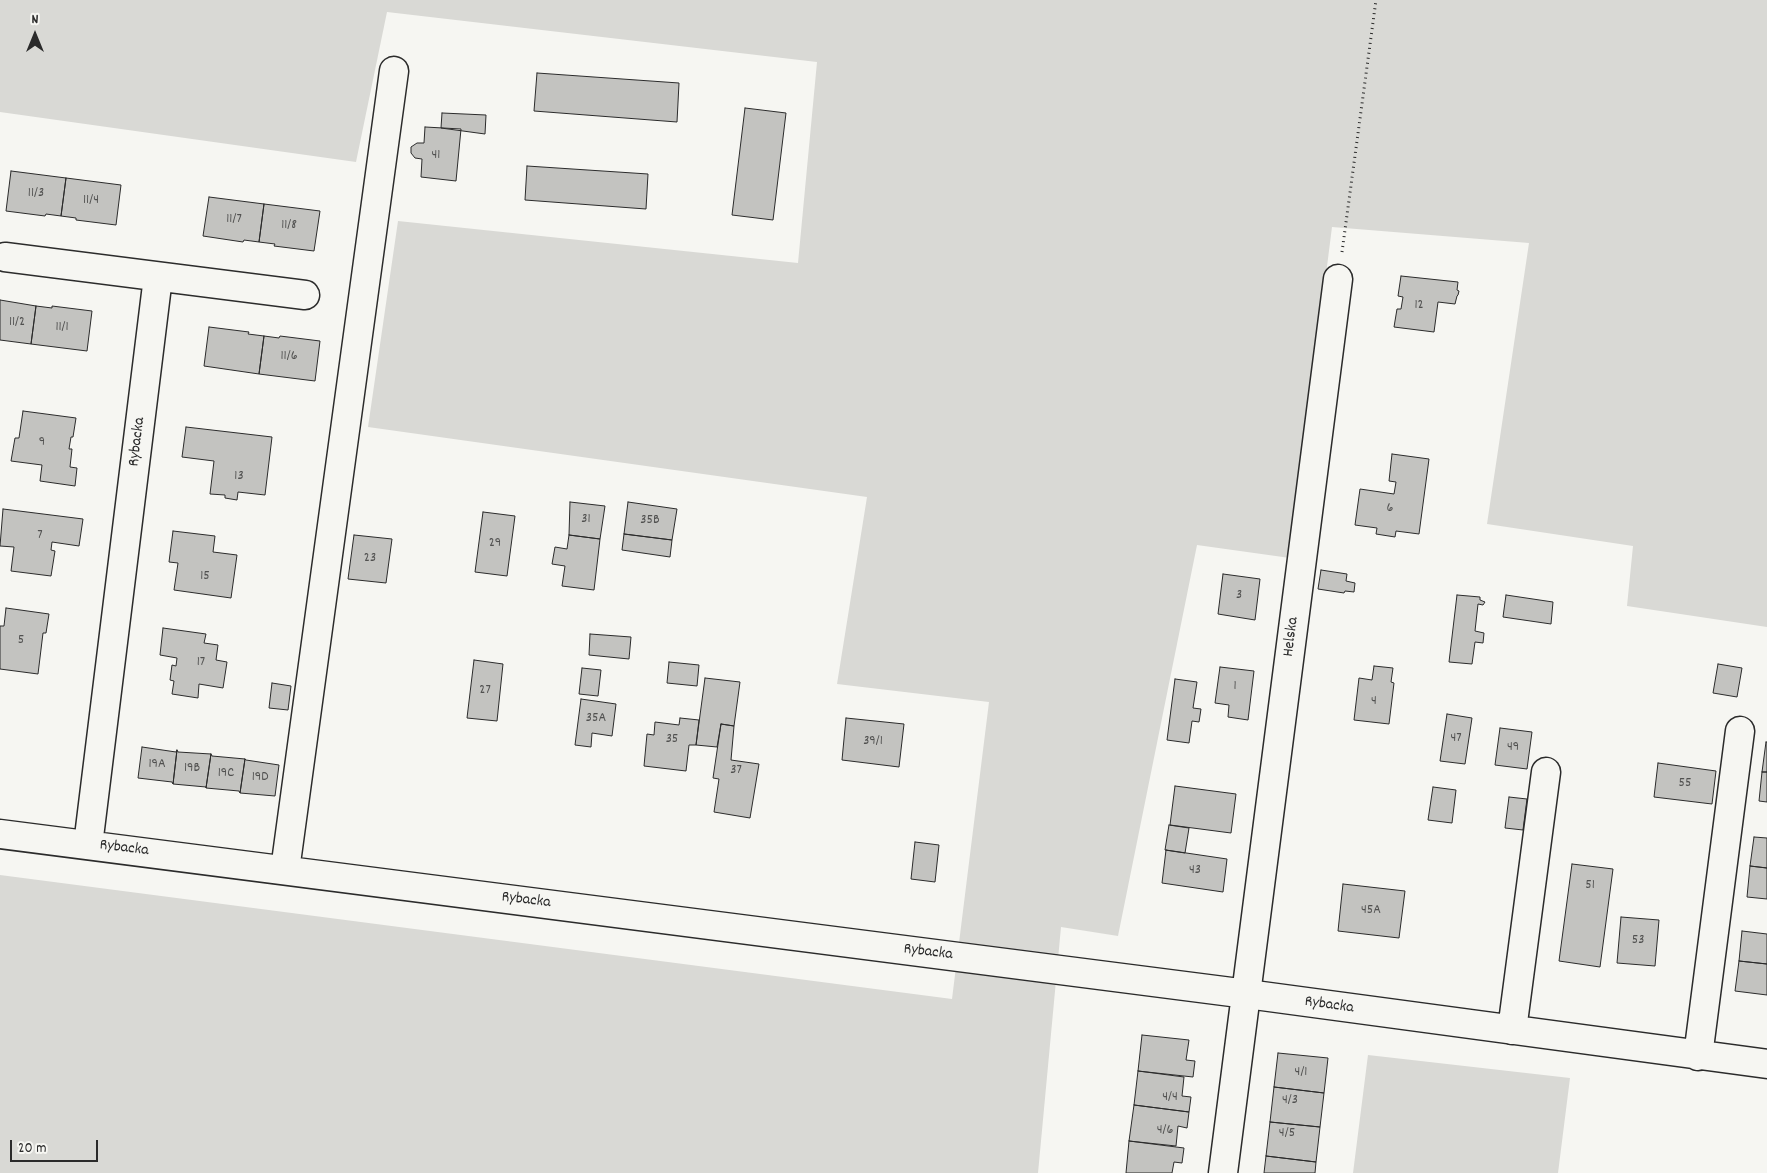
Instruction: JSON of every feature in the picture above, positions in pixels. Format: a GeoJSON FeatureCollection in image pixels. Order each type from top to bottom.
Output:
{"type":"FeatureCollection","features":[{"type":"Feature","properties":{"kind":"street"},"geometry":{"type":"LineString","coordinates":[[285,870],[394,71]]}},
{"type":"Feature","properties":{"kind":"street"},"geometry":{"type":"LineString","coordinates":[[5,257],[305,295]]}},
{"type":"Feature","properties":{"kind":"street","name":"Rybacka"},"geometry":{"type":"LineString","coordinates":[[88,845],[158,277]]}},
{"type":"Feature","properties":{"kind":"street","name":"Helska"},"geometry":{"type":"LineString","coordinates":[[1223,1173],[1338,279]]}},
{"type":"Feature","properties":{"kind":"street"},"geometry":{"type":"LineString","coordinates":[[1698,1056],[1740,730]]}},
{"type":"Feature","properties":{"kind":"street"},"geometry":{"type":"LineString","coordinates":[[1512,1030],[1546,772]]}},
{"type":"Feature","properties":{"kind":"street","name":"Rybacka"},"geometry":{"type":"LineString","coordinates":[[0,834],[1247,994],[1767,1064]]}},
{"type":"Feature","properties":{"kind":"path"},"geometry":{"type":"LineString","coordinates":[[1338,279],[1376,0]]}},
{"type":"Feature","properties":{"kind":"shaded area"},"geometry":{"type":"Polygon","coordinates":[[[0,0],[1767,0],[1767,627],[1627,606],[1633,546],[1487,524],[1529,243],[1332,227],[1290,558],[1197,545],[1118,936],[1061,927],[1038,1173],[0,1173],[0,875],[952,999],[989,702],[837,684],[867,497],[368,427],[398,221],[798,263],[817,62],[387,12],[356,162],[0,112],[0,0]]]}},
{"type":"Feature","properties":{"kind":"shaded area"},"geometry":{"type":"Polygon","coordinates":[[[1368,1055],[1570,1078],[1558,1173],[1353,1173],[1368,1055]]]}},
{"type":"Feature","properties":{"kind":"building"},"geometry":{"type":"Polygon","coordinates":[[[537,73],[679,83],[677,122],[534,111],[537,73]]]}},
{"type":"Feature","properties":{"kind":"building"},"geometry":{"type":"Polygon","coordinates":[[[745,108],[786,113],[773,220],[732,215],[745,108]]]}},
{"type":"Feature","properties":{"kind":"building"},"geometry":{"type":"Polygon","coordinates":[[[442,113],[486,115],[485,134],[441,128],[442,113]]]}},
{"type":"Feature","properties":{"kind":"building"},"geometry":{"type":"Polygon","coordinates":[[[425,127],[461,129],[456,181],[421,177],[422,159],[415,158],[411,153],[411,147],[417,143],[424,143],[425,127]]]}},
{"type":"Feature","properties":{"kind":"building"},"geometry":{"type":"Polygon","coordinates":[[[527,166],[648,174],[646,209],[525,200],[527,166]]]}},
{"type":"Feature","properties":{"kind":"building"},"geometry":{"type":"Polygon","coordinates":[[[11,171],[66,178],[61,216],[6,211],[11,171]]]}},
{"type":"Feature","properties":{"kind":"building"},"geometry":{"type":"Polygon","coordinates":[[[66,178],[121,185],[116,225],[76,220],[76,218],[61,216],[66,178]]]}},
{"type":"Feature","properties":{"kind":"building"},"geometry":{"type":"Polygon","coordinates":[[[209,197],[264,204],[259,242],[244,240],[243,242],[203,236],[209,197]]]}},
{"type":"Feature","properties":{"kind":"building"},"geometry":{"type":"Polygon","coordinates":[[[264,204],[320,211],[314,251],[274,246],[275,244],[259,242],[264,204]]]}},
{"type":"Feature","properties":{"kind":"building"},"geometry":{"type":"Polygon","coordinates":[[[1401,276],[1458,282],[1457,290],[1459,291],[1455,304],[1438,302],[1434,332],[1394,327],[1397,309],[1401,309],[1403,297],[1398,296],[1401,276]]]}},
{"type":"Feature","properties":{"kind":"building"},"geometry":{"type":"Polygon","coordinates":[[[0,300],[36,306],[31,344],[0,340],[0,300]]]}},
{"type":"Feature","properties":{"kind":"building"},"geometry":{"type":"Polygon","coordinates":[[[36,306],[92,311],[87,351],[31,344],[36,306]]]}},
{"type":"Feature","properties":{"kind":"building"},"geometry":{"type":"Polygon","coordinates":[[[209,327],[249,332],[248,334],[264,336],[259,374],[204,366],[209,327]]]}},
{"type":"Feature","properties":{"kind":"building"},"geometry":{"type":"Polygon","coordinates":[[[264,336],[320,341],[315,381],[259,374],[264,336]]]}},
{"type":"Feature","properties":{"kind":"building"},"geometry":{"type":"Polygon","coordinates":[[[23,411],[76,418],[69,449],[72,449],[70,467],[77,468],[75,486],[40,481],[42,465],[11,461],[15,438],[19,438],[23,411]]]}},
{"type":"Feature","properties":{"kind":"building"},"geometry":{"type":"Polygon","coordinates":[[[186,427],[272,437],[265,495],[238,492],[237,500],[225,498],[225,495],[210,494],[214,461],[182,457],[186,427]]]}},
{"type":"Feature","properties":{"kind":"building"},"geometry":{"type":"Polygon","coordinates":[[[1392,454],[1429,459],[1419,534],[1396,531],[1395,537],[1376,534],[1377,528],[1355,525],[1360,489],[1394,494],[1396,482],[1389,481],[1392,454]]]}},
{"type":"Feature","properties":{"kind":"building"},"geometry":{"type":"Polygon","coordinates":[[[570,502],[605,506],[600,539],[569,535],[570,502]]]}},
{"type":"Feature","properties":{"kind":"building"},"geometry":{"type":"Polygon","coordinates":[[[628,502],[677,509],[672,540],[624,534],[628,502]]]}},
{"type":"Feature","properties":{"kind":"building"},"geometry":{"type":"Polygon","coordinates":[[[3,509],[83,519],[79,546],[52,542],[51,550],[55,551],[51,576],[11,571],[14,547],[0,546],[3,509]]]}},
{"type":"Feature","properties":{"kind":"building"},"geometry":{"type":"Polygon","coordinates":[[[483,512],[515,516],[507,576],[475,572],[483,512]]]}},
{"type":"Feature","properties":{"kind":"building"},"geometry":{"type":"Polygon","coordinates":[[[173,531],[215,536],[213,552],[237,555],[231,598],[174,590],[178,563],[169,562],[173,531]]]}},
{"type":"Feature","properties":{"kind":"building"},"geometry":{"type":"Polygon","coordinates":[[[624,534],[672,540],[670,557],[622,550],[624,534]]]}},
{"type":"Feature","properties":{"kind":"building"},"geometry":{"type":"Polygon","coordinates":[[[354,535],[392,539],[386,583],[348,579],[354,535]]]}},
{"type":"Feature","properties":{"kind":"building"},"geometry":{"type":"Polygon","coordinates":[[[569,535],[600,539],[594,590],[562,586],[565,566],[552,564],[555,547],[567,549],[569,535]]]}},
{"type":"Feature","properties":{"kind":"building"},"geometry":{"type":"Polygon","coordinates":[[[1321,570],[1347,574],[1346,581],[1355,583],[1354,592],[1345,591],[1344,593],[1318,589],[1321,570]]]}},
{"type":"Feature","properties":{"kind":"building"},"geometry":{"type":"Polygon","coordinates":[[[1223,574],[1260,579],[1255,620],[1218,614],[1223,574]]]}},
{"type":"Feature","properties":{"kind":"building"},"geometry":{"type":"Polygon","coordinates":[[[1457,595],[1480,597],[1480,600],[1485,602],[1483,605],[1478,604],[1475,631],[1484,633],[1483,643],[1475,642],[1472,664],[1449,662],[1457,595]]]}},
{"type":"Feature","properties":{"kind":"building"},"geometry":{"type":"Polygon","coordinates":[[[1506,595],[1553,602],[1551,624],[1503,617],[1506,595]]]}},
{"type":"Feature","properties":{"kind":"building"},"geometry":{"type":"Polygon","coordinates":[[[6,608],[49,614],[46,633],[43,633],[38,674],[0,669],[0,626],[4,626],[6,608]]]}},
{"type":"Feature","properties":{"kind":"building"},"geometry":{"type":"Polygon","coordinates":[[[163,628],[206,634],[204,643],[218,645],[216,660],[227,662],[223,688],[199,684],[198,698],[172,694],[174,681],[170,680],[172,665],[176,666],[177,658],[160,655],[163,628]]]}},
{"type":"Feature","properties":{"kind":"building"},"geometry":{"type":"Polygon","coordinates":[[[590,634],[631,637],[629,659],[589,655],[590,634]]]}},
{"type":"Feature","properties":{"kind":"building"},"geometry":{"type":"Polygon","coordinates":[[[474,660],[503,664],[497,721],[467,718],[474,660]]]}},
{"type":"Feature","properties":{"kind":"building"},"geometry":{"type":"Polygon","coordinates":[[[669,662],[699,665],[697,686],[667,683],[669,662]]]}},
{"type":"Feature","properties":{"kind":"building"},"geometry":{"type":"Polygon","coordinates":[[[1718,664],[1742,668],[1737,697],[1713,693],[1718,664]]]}},
{"type":"Feature","properties":{"kind":"building"},"geometry":{"type":"Polygon","coordinates":[[[1374,666],[1393,668],[1391,682],[1394,683],[1389,724],[1354,720],[1359,678],[1372,680],[1374,666]]]}},
{"type":"Feature","properties":{"kind":"building"},"geometry":{"type":"Polygon","coordinates":[[[1220,667],[1254,671],[1248,720],[1228,717],[1229,705],[1215,703],[1220,667]]]}},
{"type":"Feature","properties":{"kind":"building"},"geometry":{"type":"Polygon","coordinates":[[[582,668],[601,670],[598,696],[579,694],[582,668]]]}},
{"type":"Feature","properties":{"kind":"building"},"geometry":{"type":"Polygon","coordinates":[[[705,678],[740,682],[734,726],[721,724],[717,747],[696,745],[705,678]]]}},
{"type":"Feature","properties":{"kind":"building"},"geometry":{"type":"Polygon","coordinates":[[[1175,679],[1197,682],[1193,708],[1201,709],[1199,722],[1192,721],[1189,743],[1167,740],[1175,679]]]}},
{"type":"Feature","properties":{"kind":"building"},"geometry":{"type":"Polygon","coordinates":[[[272,683],[291,686],[288,710],[269,708],[272,683]]]}},
{"type":"Feature","properties":{"kind":"building"},"geometry":{"type":"Polygon","coordinates":[[[581,699],[616,704],[612,736],[592,733],[591,747],[575,745],[581,699]]]}},
{"type":"Feature","properties":{"kind":"building"},"geometry":{"type":"Polygon","coordinates":[[[1447,714],[1472,718],[1465,764],[1440,761],[1447,714]]]}},
{"type":"Feature","properties":{"kind":"building"},"geometry":{"type":"Polygon","coordinates":[[[680,718],[699,720],[696,745],[689,745],[686,771],[644,766],[647,734],[654,735],[655,722],[679,725],[680,718]]]}},
{"type":"Feature","properties":{"kind":"building"},"geometry":{"type":"Polygon","coordinates":[[[846,718],[904,724],[899,767],[842,760],[846,718]]]}},
{"type":"Feature","properties":{"kind":"building"},"geometry":{"type":"Polygon","coordinates":[[[721,724],[734,726],[731,760],[759,764],[750,818],[714,812],[719,779],[713,778],[721,724]]]}},
{"type":"Feature","properties":{"kind":"building"},"geometry":{"type":"Polygon","coordinates":[[[1500,728],[1532,732],[1527,769],[1495,765],[1500,728]]]}},
{"type":"Feature","properties":{"kind":"building"},"geometry":{"type":"Polygon","coordinates":[[[1766,742],[1767,772],[1762,772],[1766,742]]]}},
{"type":"Feature","properties":{"kind":"building"},"geometry":{"type":"Polygon","coordinates":[[[142,747],[176,752],[177,750],[173,784],[172,782],[138,778],[142,747]]]}},
{"type":"Feature","properties":{"kind":"building"},"geometry":{"type":"Polygon","coordinates":[[[177,750],[178,752],[211,754],[206,788],[173,784],[177,750]]]}},
{"type":"Feature","properties":{"kind":"building"},"geometry":{"type":"Polygon","coordinates":[[[211,754],[212,756],[245,759],[240,793],[239,791],[206,788],[211,754]]]}},
{"type":"Feature","properties":{"kind":"building"},"geometry":{"type":"Polygon","coordinates":[[[245,759],[279,765],[275,796],[240,793],[245,759]]]}},
{"type":"Feature","properties":{"kind":"building"},"geometry":{"type":"Polygon","coordinates":[[[1658,763],[1716,771],[1712,804],[1654,797],[1658,763]]]}},
{"type":"Feature","properties":{"kind":"building"},"geometry":{"type":"Polygon","coordinates":[[[1762,772],[1767,772],[1767,802],[1759,801],[1762,772]]]}},
{"type":"Feature","properties":{"kind":"building"},"geometry":{"type":"Polygon","coordinates":[[[1175,786],[1236,794],[1231,833],[1170,825],[1175,786]]]}},
{"type":"Feature","properties":{"kind":"building"},"geometry":{"type":"Polygon","coordinates":[[[1433,787],[1456,790],[1452,823],[1428,820],[1433,787]]]}},
{"type":"Feature","properties":{"kind":"building"},"geometry":{"type":"Polygon","coordinates":[[[1509,797],[1527,799],[1523,830],[1505,828],[1509,797]]]}},
{"type":"Feature","properties":{"kind":"building"},"geometry":{"type":"Polygon","coordinates":[[[1169,825],[1189,828],[1185,853],[1165,850],[1169,825]]]}},
{"type":"Feature","properties":{"kind":"building"},"geometry":{"type":"Polygon","coordinates":[[[1754,837],[1767,838],[1767,868],[1750,866],[1754,837]]]}},
{"type":"Feature","properties":{"kind":"building"},"geometry":{"type":"Polygon","coordinates":[[[915,842],[939,845],[935,882],[911,879],[915,842]]]}},
{"type":"Feature","properties":{"kind":"building"},"geometry":{"type":"Polygon","coordinates":[[[1166,850],[1227,859],[1223,892],[1162,883],[1166,850]]]}},
{"type":"Feature","properties":{"kind":"building"},"geometry":{"type":"Polygon","coordinates":[[[1572,864],[1613,869],[1600,967],[1559,961],[1572,864]]]}},
{"type":"Feature","properties":{"kind":"building"},"geometry":{"type":"Polygon","coordinates":[[[1750,866],[1767,868],[1767,899],[1747,897],[1750,866]]]}},
{"type":"Feature","properties":{"kind":"building"},"geometry":{"type":"Polygon","coordinates":[[[1343,884],[1405,891],[1399,938],[1338,931],[1343,884]]]}},
{"type":"Feature","properties":{"kind":"building"},"geometry":{"type":"Polygon","coordinates":[[[1621,917],[1659,920],[1655,966],[1617,963],[1621,917]]]}},
{"type":"Feature","properties":{"kind":"building"},"geometry":{"type":"Polygon","coordinates":[[[1742,931],[1767,934],[1767,964],[1739,961],[1742,931]]]}},
{"type":"Feature","properties":{"kind":"building"},"geometry":{"type":"Polygon","coordinates":[[[1739,961],[1767,964],[1767,995],[1735,991],[1739,961]]]}},
{"type":"Feature","properties":{"kind":"building"},"geometry":{"type":"Polygon","coordinates":[[[1142,1035],[1189,1040],[1186,1060],[1195,1061],[1193,1077],[1138,1071],[1142,1035]]]}},
{"type":"Feature","properties":{"kind":"building"},"geometry":{"type":"Polygon","coordinates":[[[1278,1053],[1328,1058],[1324,1093],[1274,1087],[1278,1053]]]}},
{"type":"Feature","properties":{"kind":"building"},"geometry":{"type":"Polygon","coordinates":[[[1138,1071],[1184,1077],[1182,1096],[1191,1097],[1189,1112],[1134,1105],[1138,1071]]]}},
{"type":"Feature","properties":{"kind":"building"},"geometry":{"type":"Polygon","coordinates":[[[1274,1087],[1324,1093],[1320,1127],[1270,1122],[1274,1087]]]}},
{"type":"Feature","properties":{"kind":"building"},"geometry":{"type":"Polygon","coordinates":[[[1134,1105],[1189,1112],[1187,1128],[1178,1126],[1176,1146],[1129,1141],[1134,1105]]]}},
{"type":"Feature","properties":{"kind":"building"},"geometry":{"type":"Polygon","coordinates":[[[1270,1122],[1320,1127],[1316,1162],[1266,1156],[1270,1122]]]}},
{"type":"Feature","properties":{"kind":"building"},"geometry":{"type":"Polygon","coordinates":[[[1129,1141],[1184,1148],[1182,1163],[1174,1162],[1172,1173],[1126,1173],[1129,1141]]]}},
{"type":"Feature","properties":{"kind":"building"},"geometry":{"type":"Polygon","coordinates":[[[1266,1156],[1316,1162],[1315,1173],[1264,1173],[1266,1156]]]}}]}
